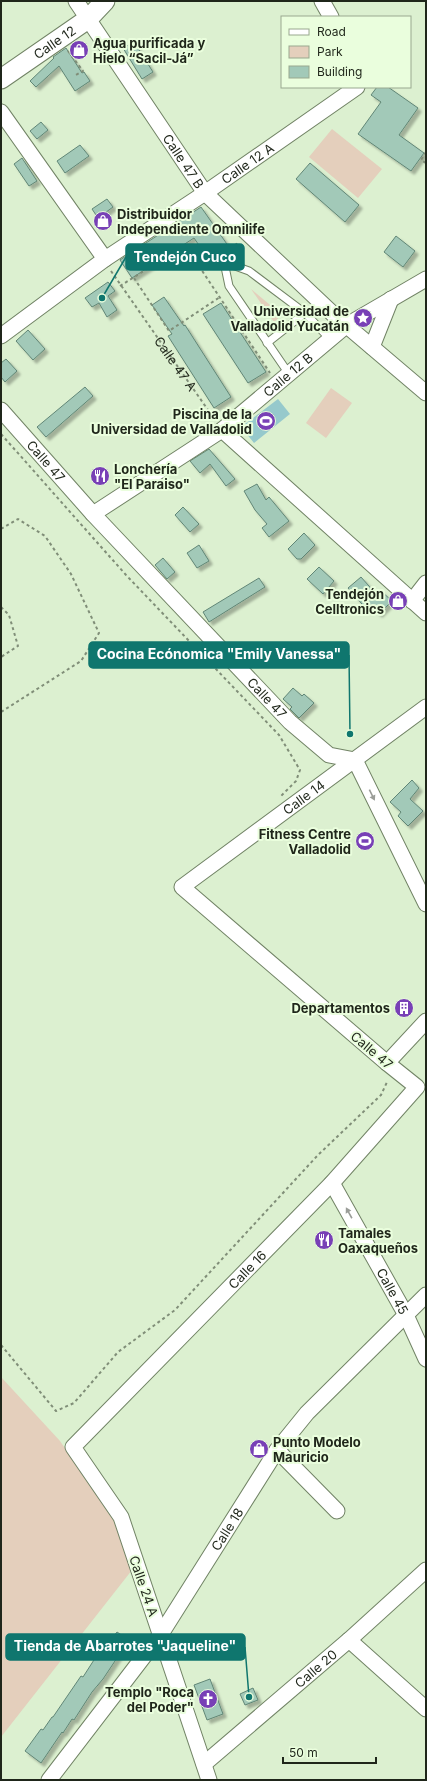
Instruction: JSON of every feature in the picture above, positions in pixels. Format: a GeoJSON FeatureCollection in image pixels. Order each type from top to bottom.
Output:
{"type":"FeatureCollection","features":[{"type":"Feature","properties":{"kind":"street","name":"Calle 47 B"},"geometry":{"type":"LineString","coordinates":[[76,1],[205,193],[333,314],[347,324],[426,393]]}},
{"type":"Feature","properties":{"kind":"street","name":"Calle 12"},"geometry":{"type":"LineString","coordinates":[[1,80],[88,19],[106,1]]}},
{"type":"Feature","properties":{"kind":"street"},"geometry":{"type":"LineString","coordinates":[[322,1],[330,16]]}},
{"type":"Feature","properties":{"kind":"street","name":"Calle 12 A"},"geometry":{"type":"LineString","coordinates":[[1,336],[105,259],[205,193],[356,88]]}},
{"type":"Feature","properties":{"kind":"street"},"geometry":{"type":"LineString","coordinates":[[1,112],[105,259]]}},
{"type":"Feature","properties":{"kind":"street","name":"Calle 12 B"},"geometry":{"type":"LineString","coordinates":[[93,514],[222,430],[347,324],[426,279]]}},
{"type":"Feature","properties":{"kind":"street"},"geometry":{"type":"LineString","coordinates":[[372,347],[391,299]]}},
{"type":"Feature","properties":{"kind":"street","name":"Calle 47"},"geometry":{"type":"LineString","coordinates":[[1,410],[93,514],[290,722],[329,755],[350,764]]}},
{"type":"Feature","properties":{"kind":"street"},"geometry":{"type":"LineString","coordinates":[[222,430],[426,613]]}},
{"type":"Feature","properties":{"kind":"street"},"geometry":{"type":"LineString","coordinates":[[412,601],[426,583]]}},
{"type":"Feature","properties":{"kind":"street","name":"Calle 14"},"geometry":{"type":"LineString","coordinates":[[182,887],[426,707]]}},
{"type":"Feature","properties":{"kind":"street"},"geometry":{"type":"LineString","coordinates":[[350,764],[426,904]]}},
{"type":"Feature","properties":{"kind":"street","name":"Calle 47"},"geometry":{"type":"LineString","coordinates":[[182,887],[386,1070],[417,1087]]}},
{"type":"Feature","properties":{"kind":"street"},"geometry":{"type":"LineString","coordinates":[[386,1070],[426,1020]]}},
{"type":"Feature","properties":{"kind":"street","name":"Calle 16"},"geometry":{"type":"LineString","coordinates":[[73,1447],[332,1183],[417,1087]]}},
{"type":"Feature","properties":{"kind":"street","name":"Calle 45"},"geometry":{"type":"LineString","coordinates":[[332,1183],[406,1315],[426,1359]]}},
{"type":"Feature","properties":{"kind":"street","name":"Calle 18"},"geometry":{"type":"LineString","coordinates":[[48,1780],[160,1634],[277,1450],[307,1413],[426,1295]]}},
{"type":"Feature","properties":{"kind":"street","name":"Calle 24 A"},"geometry":{"type":"LineString","coordinates":[[73,1447],[121,1517],[209,1780]]}},
{"type":"Feature","properties":{"kind":"street"},"geometry":{"type":"LineString","coordinates":[[277,1450],[337,1512]]}},
{"type":"Feature","properties":{"kind":"street","name":"Calle 20"},"geometry":{"type":"LineString","coordinates":[[204,1764],[348,1640],[426,1570]]}},
{"type":"Feature","properties":{"kind":"street"},"geometry":{"type":"LineString","coordinates":[[348,1640],[426,1709]]}},
{"type":"Feature","properties":{"kind":"lane"},"geometry":{"type":"LineString","coordinates":[[289,374],[229,286],[224,262],[249,271],[305,313],[330,339]]}},
{"type":"Feature","properties":{"kind":"lane"},"geometry":{"type":"LineString","coordinates":[[267,342],[305,313]]}},
{"type":"Feature","properties":{"kind":"path"},"geometry":{"type":"LineString","coordinates":[[59,38],[83,71],[76,75]]}},
{"type":"Feature","properties":{"kind":"path"},"geometry":{"type":"LineString","coordinates":[[426,152],[420,160],[426,163]]}},
{"type":"Feature","properties":{"kind":"path"},"geometry":{"type":"LineString","coordinates":[[120,286],[185,245],[277,384]]}},
{"type":"Feature","properties":{"kind":"path","name":"Calle 47 A"},"geometry":{"type":"LineString","coordinates":[[105,259],[120,286],[222,430]]}},
{"type":"Feature","properties":{"kind":"path"},"geometry":{"type":"LineString","coordinates":[[134,278],[170,331],[220,297]]}},
{"type":"Feature","properties":{"kind":"path"},"geometry":{"type":"LineString","coordinates":[[1,434],[126,575],[279,735],[300,770],[296,781],[279,798]]}},
{"type":"Feature","properties":{"kind":"path"},"geometry":{"type":"LineString","coordinates":[[1,529],[18,519],[45,536],[72,574],[99,633],[81,661],[1,712]]}},
{"type":"Feature","properties":{"kind":"path"},"geometry":{"type":"LineString","coordinates":[[1,607],[9,615],[18,646],[1,656]]}},
{"type":"Feature","properties":{"kind":"path"},"geometry":{"type":"LineString","coordinates":[[1,1346],[56,1411],[74,1403],[118,1352],[175,1310],[318,1155],[381,1095],[387,1082],[386,1070]]}},
{"type":"Feature","properties":{"kind":"green space"},"geometry":{"type":"Polygon","coordinates":[[[332,129],[382,169],[358,198],[309,157],[332,129]]]}},
{"type":"Feature","properties":{"kind":"green space"},"geometry":{"type":"Polygon","coordinates":[[[251,289],[282,315],[274,322],[251,289]]]}},
{"type":"Feature","properties":{"kind":"green space"},"geometry":{"type":"Polygon","coordinates":[[[331,388],[352,403],[326,438],[306,423],[331,388]]]}},
{"type":"Feature","properties":{"kind":"green space"},"geometry":{"type":"Polygon","coordinates":[[[1,1377],[60,1441],[119,1527],[132,1570],[1,1737],[1,1377]]]}},
{"type":"Feature","properties":{"kind":"water","name":"Piscina de la Universidad de Valladolid"},"geometry":{"type":"Polygon","coordinates":[[[278,399],[290,414],[254,443],[241,427],[278,399]]]}},
{"type":"Feature","properties":{"kind":"building"},"geometry":{"type":"Polygon","coordinates":[[[134,42],[153,72],[142,79],[123,48],[134,42]]]}},
{"type":"Feature","properties":{"kind":"building"},"geometry":{"type":"Polygon","coordinates":[[[66,48],[82,73],[84,72],[90,81],[75,91],[59,66],[36,87],[30,81],[54,58],[53,57],[66,48]]]}},
{"type":"Feature","properties":{"kind":"building"},"geometry":{"type":"Polygon","coordinates":[[[376,88],[389,88],[418,108],[399,135],[424,153],[411,171],[358,134],[381,102],[371,95],[376,88]]]}},
{"type":"Feature","properties":{"kind":"building"},"geometry":{"type":"Polygon","coordinates":[[[41,122],[48,130],[37,139],[30,131],[41,122]]]}},
{"type":"Feature","properties":{"kind":"building"},"geometry":{"type":"Polygon","coordinates":[[[80,145],[89,156],[65,173],[57,161],[80,145]]]}},
{"type":"Feature","properties":{"kind":"building"},"geometry":{"type":"Polygon","coordinates":[[[22,158],[37,181],[29,186],[14,164],[22,158]]]}},
{"type":"Feature","properties":{"kind":"building"},"geometry":{"type":"Polygon","coordinates":[[[310,163],[359,205],[345,222],[296,179],[310,163]]]}},
{"type":"Feature","properties":{"kind":"building"},"geometry":{"type":"Polygon","coordinates":[[[107,199],[113,207],[98,218],[92,209],[107,199]]]}},
{"type":"Feature","properties":{"kind":"building"},"geometry":{"type":"Polygon","coordinates":[[[201,207],[229,247],[209,260],[194,238],[132,278],[120,260],[201,207]]]}},
{"type":"Feature","properties":{"kind":"building"},"geometry":{"type":"Polygon","coordinates":[[[396,236],[415,251],[403,267],[384,252],[396,236]]]}},
{"type":"Feature","properties":{"kind":"building"},"geometry":{"type":"Polygon","coordinates":[[[108,282],[115,291],[108,296],[117,310],[107,317],[99,303],[92,307],[85,298],[108,282]]]}},
{"type":"Feature","properties":{"kind":"building"},"geometry":{"type":"Polygon","coordinates":[[[164,297],[184,326],[185,325],[231,397],[214,408],[168,336],[172,334],[152,305],[164,297]]]}},
{"type":"Feature","properties":{"kind":"building"},"geometry":{"type":"Polygon","coordinates":[[[221,303],[266,372],[248,383],[203,314],[221,303]]]}},
{"type":"Feature","properties":{"kind":"building"},"geometry":{"type":"Polygon","coordinates":[[[28,330],[45,349],[33,360],[16,341],[28,330]]]}},
{"type":"Feature","properties":{"kind":"building"},"geometry":{"type":"Polygon","coordinates":[[[6,359],[17,371],[5,382],[1,377],[1,363],[6,359]]]}},
{"type":"Feature","properties":{"kind":"building"},"geometry":{"type":"Polygon","coordinates":[[[85,387],[93,396],[46,437],[37,427],[85,387]]]}},
{"type":"Feature","properties":{"kind":"building"},"geometry":{"type":"Polygon","coordinates":[[[209,449],[235,479],[226,486],[210,464],[200,473],[190,461],[209,449]]]}},
{"type":"Feature","properties":{"kind":"building"},"geometry":{"type":"Polygon","coordinates":[[[257,484],[266,500],[269,497],[289,521],[269,537],[262,528],[267,524],[255,510],[244,491],[257,484]]]}},
{"type":"Feature","properties":{"kind":"building"},"geometry":{"type":"Polygon","coordinates":[[[183,507],[199,524],[190,532],[175,515],[183,507]]]}},
{"type":"Feature","properties":{"kind":"building"},"geometry":{"type":"Polygon","coordinates":[[[304,533],[315,545],[301,559],[297,559],[288,549],[304,533]]]}},
{"type":"Feature","properties":{"kind":"building"},"geometry":{"type":"Polygon","coordinates":[[[199,545],[209,561],[197,568],[187,553],[199,545]]]}},
{"type":"Feature","properties":{"kind":"building"},"geometry":{"type":"Polygon","coordinates":[[[163,558],[175,572],[167,579],[155,565],[163,558]]]}},
{"type":"Feature","properties":{"kind":"building"},"geometry":{"type":"Polygon","coordinates":[[[319,567],[334,581],[323,594],[307,579],[319,567]]]}},
{"type":"Feature","properties":{"kind":"building"},"geometry":{"type":"Polygon","coordinates":[[[361,577],[376,594],[380,590],[392,601],[379,614],[372,608],[368,611],[348,588],[361,577]]]}},
{"type":"Feature","properties":{"kind":"building"},"geometry":{"type":"Polygon","coordinates":[[[259,578],[265,587],[209,622],[203,612],[259,578]]]}},
{"type":"Feature","properties":{"kind":"building"},"geometry":{"type":"Polygon","coordinates":[[[293,688],[302,696],[304,694],[314,703],[299,718],[290,709],[292,707],[283,699],[293,688]]]}},
{"type":"Feature","properties":{"kind":"building"},"geometry":{"type":"Polygon","coordinates":[[[412,780],[419,788],[410,799],[423,811],[408,826],[398,816],[401,812],[390,802],[412,780]]]}},
{"type":"Feature","properties":{"kind":"building"},"geometry":{"type":"Polygon","coordinates":[[[117,1632],[129,1640],[74,1720],[72,1719],[63,1733],[62,1732],[41,1763],[25,1751],[41,1729],[43,1730],[53,1717],[81,1676],[83,1677],[110,1635],[113,1637],[117,1632]]]}},
{"type":"Feature","properties":{"kind":"building","name":"Templo \"Roca del Poder\""},"geometry":{"type":"Polygon","coordinates":[[[210,1679],[223,1714],[207,1720],[194,1685],[210,1679]]]}},
{"type":"Feature","properties":{"kind":"building"},"geometry":{"type":"Polygon","coordinates":[[[253,1688],[258,1700],[245,1705],[240,1694],[253,1688]]]}},
{"type":"Feature","properties":{"kind":"place","name":"Agua purificada y Hielo “Sacil-Já”"},"geometry":{"type":"Point","coordinates":[79,50]}},
{"type":"Feature","properties":{"kind":"place","name":"Distribuidor Independiente Omnilife"},"geometry":{"type":"Point","coordinates":[103,221]}},
{"type":"Feature","properties":{"kind":"place","name":"Tendejón Cuco"},"geometry":{"type":"Point","coordinates":[102,298]}},
{"type":"Feature","properties":{"kind":"place","name":"Universidad de Valladolid Yucatán"},"geometry":{"type":"Point","coordinates":[363,318]}},
{"type":"Feature","properties":{"kind":"place","name":"Piscina de la Universidad de Valladolid"},"geometry":{"type":"Point","coordinates":[266,421]}},
{"type":"Feature","properties":{"kind":"place","name":"Lonchería \"El Paraiso\""},"geometry":{"type":"Point","coordinates":[100,476]}},
{"type":"Feature","properties":{"kind":"place","name":"Tendejón Celltronics"},"geometry":{"type":"Point","coordinates":[398,601]}},
{"type":"Feature","properties":{"kind":"place","name":"Cocina Ecónomica \"Emily Vanessa\""},"geometry":{"type":"Point","coordinates":[350,734]}},
{"type":"Feature","properties":{"kind":"place","name":"Fitness Centre Valladolid"},"geometry":{"type":"Point","coordinates":[365,841]}},
{"type":"Feature","properties":{"kind":"place","name":"Departamentos"},"geometry":{"type":"Point","coordinates":[404,1008]}},
{"type":"Feature","properties":{"kind":"place","name":"Tamales Oaxaqueños"},"geometry":{"type":"Point","coordinates":[324,1240]}},
{"type":"Feature","properties":{"kind":"place","name":"Punto Modelo Mauricio"},"geometry":{"type":"Point","coordinates":[259,1449]}},
{"type":"Feature","properties":{"kind":"place","name":"Tienda de Abarrotes \"Jaqueline\""},"geometry":{"type":"Point","coordinates":[249,1697]}},
{"type":"Feature","properties":{"kind":"place","name":"Templo \"Roca del Poder\""},"geometry":{"type":"Point","coordinates":[208,1699]}}]}
